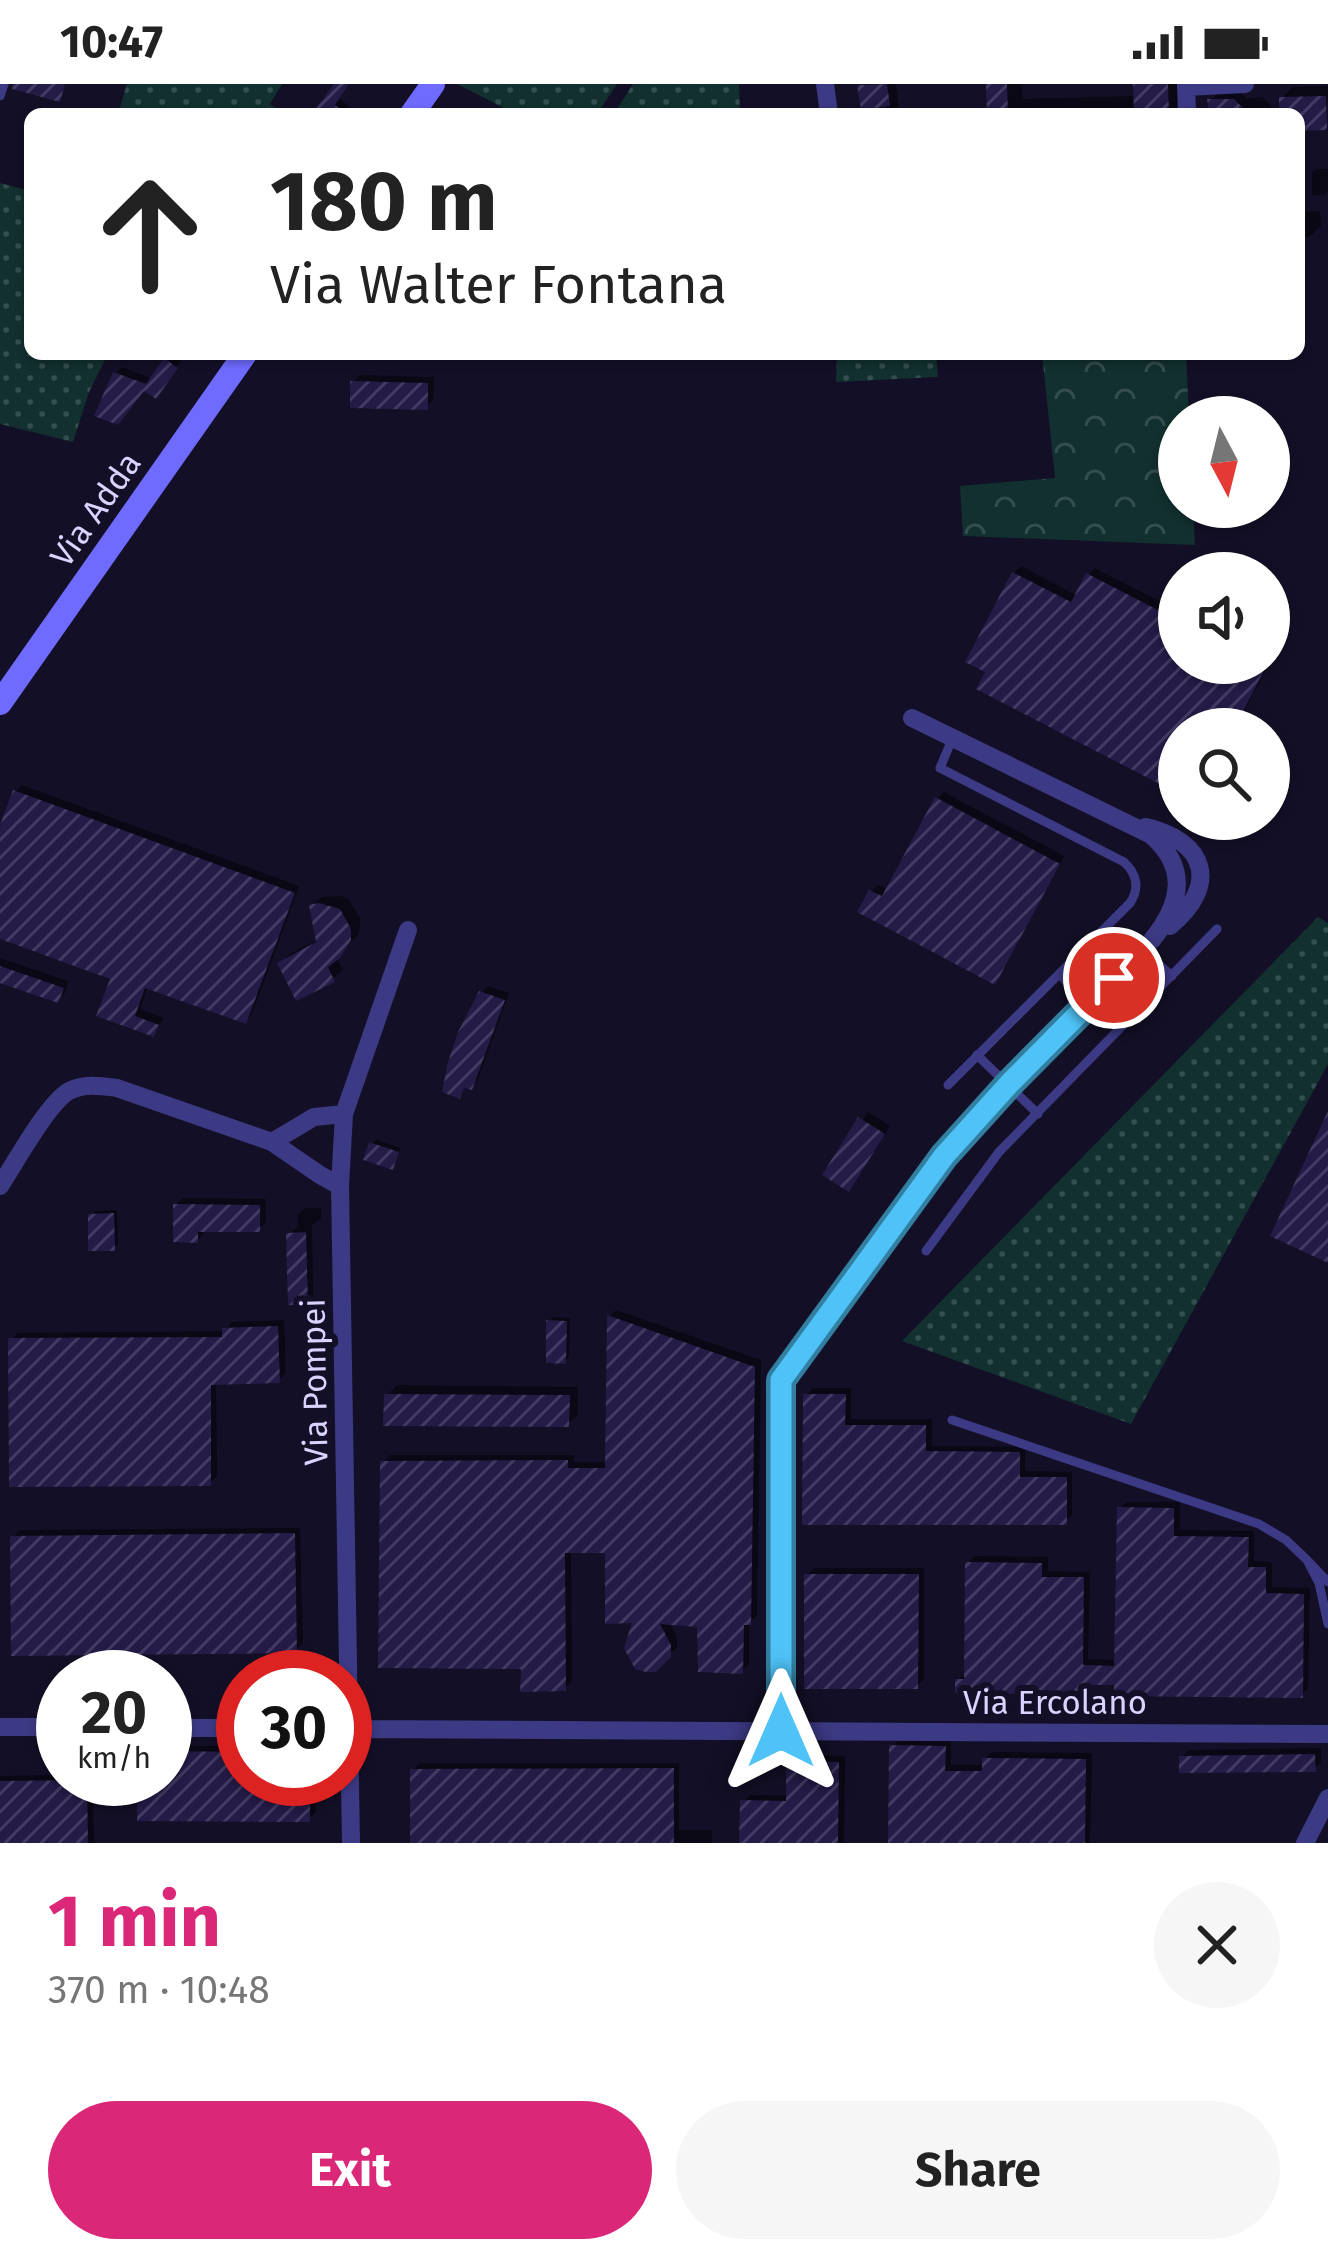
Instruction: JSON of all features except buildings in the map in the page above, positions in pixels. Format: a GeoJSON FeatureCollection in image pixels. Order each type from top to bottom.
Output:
{"type":"FeatureCollection","features":[{"type":"Feature","properties":{"kind":"main road","name":"Via Adda"},"geometry":{"type":"LineString","coordinates":[[0,703],[241,360]]}},
{"type":"Feature","properties":{"kind":"street"},"geometry":{"type":"LineString","coordinates":[[1186,86],[1245,84]]}},
{"type":"Feature","properties":{"kind":"street"},"geometry":{"type":"LineString","coordinates":[[781,1731],[781,1380],[944,1156],[1009,1084],[1174,923],[1191,905],[1199,887],[1198,868],[1188,846],[1177,837],[1125,821],[912,718]]}},
{"type":"Feature","properties":{"kind":"street","name":"Via Pompei"},"geometry":{"type":"LineString","coordinates":[[346,1650],[340,1186],[344,1114],[408,930]]}},
{"type":"Feature","properties":{"kind":"street"},"geometry":{"type":"LineString","coordinates":[[0,1186],[55,1102],[82,1086],[117,1088],[272,1142],[340,1186]]}},
{"type":"Feature","properties":{"kind":"street"},"geometry":{"type":"LineString","coordinates":[[272,1142],[314,1117],[344,1114]]}},
{"type":"Feature","properties":{"kind":"street"},"geometry":{"type":"LineString","coordinates":[[0,1727],[36,1727]]}},
{"type":"Feature","properties":{"kind":"street","name":"Via Ercolano"},"geometry":{"type":"LineString","coordinates":[[372,1729],[1328,1734]]}},
{"type":"Feature","properties":{"kind":"street"},"geometry":{"type":"LineString","coordinates":[[1305,1843],[1328,1798]]}},
{"type":"Feature","properties":{"kind":"street","name":"Via Pompei"},"geometry":{"type":"LineString","coordinates":[[350,1806],[351,1843]]}},
{"type":"Feature","properties":{"kind":"lane"},"geometry":{"type":"LineString","coordinates":[[0,96],[4,84]]}},
{"type":"Feature","properties":{"kind":"lane"},"geometry":{"type":"LineString","coordinates":[[948,1085],[1132,901],[1136,890],[1135,875],[1122,861],[940,768],[952,737]]}},
{"type":"Feature","properties":{"kind":"lane"},"geometry":{"type":"LineString","coordinates":[[926,1251],[999,1152],[1217,929]]}},
{"type":"Feature","properties":{"kind":"lane"},"geometry":{"type":"LineString","coordinates":[[1147,945],[1172,976]]}},
{"type":"Feature","properties":{"kind":"lane"},"geometry":{"type":"LineString","coordinates":[[1060,974],[1087,1006]]}},
{"type":"Feature","properties":{"kind":"lane"},"geometry":{"type":"LineString","coordinates":[[977,1055],[1038,1114]]}},
{"type":"Feature","properties":{"kind":"lane"},"geometry":{"type":"LineString","coordinates":[[952,1420],[1258,1524],[1286,1540],[1328,1582]]}},
{"type":"Feature","properties":{"kind":"lane"},"geometry":{"type":"LineString","coordinates":[[1307,1560],[1328,1624]]}},
{"type":"Feature","properties":{"kind":"green space"},"geometry":{"type":"Polygon","coordinates":[[[127,84],[282,84],[270,104],[276,108],[120,108],[127,84]]]}},
{"type":"Feature","properties":{"kind":"green space"},"geometry":{"type":"Polygon","coordinates":[[[457,84],[617,84],[601,108],[504,108],[457,84]]]}},
{"type":"Feature","properties":{"kind":"green space"},"geometry":{"type":"Polygon","coordinates":[[[633,84],[739,84],[740,108],[618,108],[633,84]]]}},
{"type":"Feature","properties":{"kind":"green space"},"geometry":{"type":"Polygon","coordinates":[[[0,183],[24,189],[24,360],[105,360],[73,442],[0,424],[0,183]]]}},
{"type":"Feature","properties":{"kind":"green space"},"geometry":{"type":"Polygon","coordinates":[[[837,360],[937,360],[938,377],[836,382],[837,360]]]}},
{"type":"Feature","properties":{"kind":"green space"},"geometry":{"type":"Polygon","coordinates":[[[1043,360],[1186,360],[1188,396],[1158,396],[1158,528],[1194,528],[1195,545],[963,536],[960,486],[1055,478],[1043,360]]]}},
{"type":"Feature","properties":{"kind":"green space"},"geometry":{"type":"Polygon","coordinates":[[[1318,917],[1328,923],[1328,1064],[1131,1424],[902,1341],[1318,917]]]}},
{"type":"Feature","properties":{"kind":"route"},"geometry":{"type":"LineString","coordinates":[[781,1731],[781,1380],[944,1156],[1114,978]]}}]}
